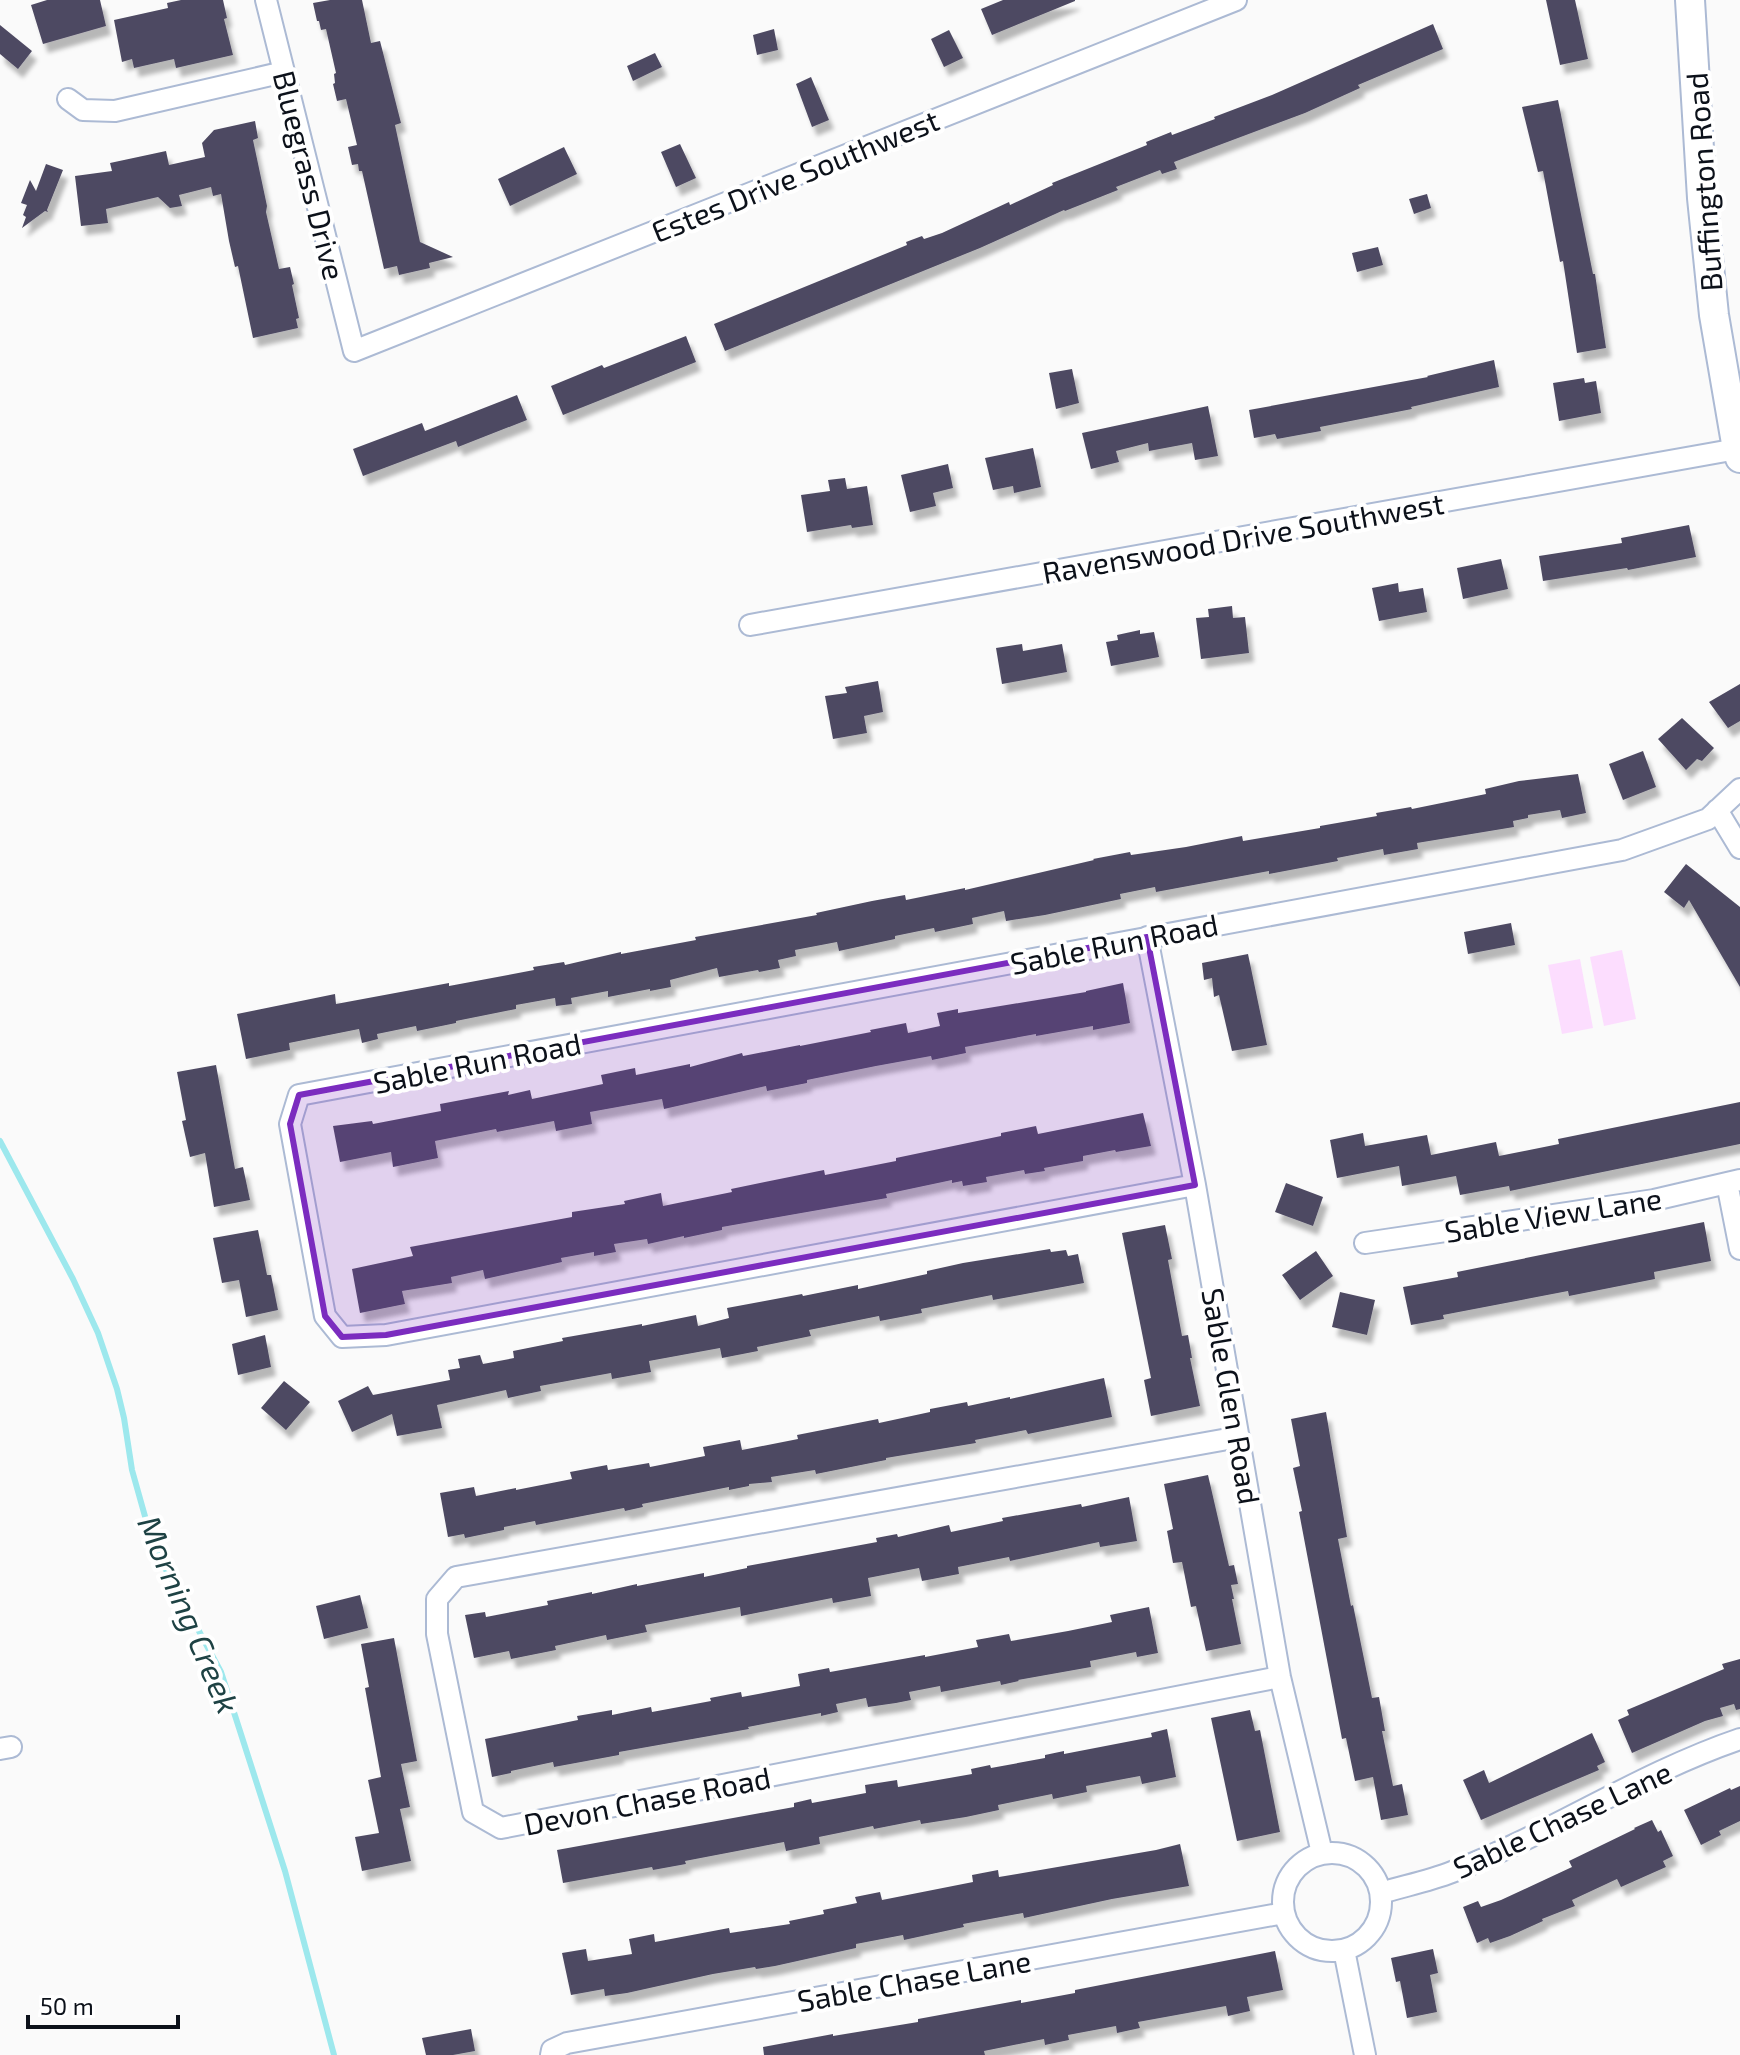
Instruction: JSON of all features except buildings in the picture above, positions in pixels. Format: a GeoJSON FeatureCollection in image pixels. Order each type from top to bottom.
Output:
{"type":"FeatureCollection","features":[{"type":"Feature","properties":{"kind":"street","name":"Bluegrass Drive"},"geometry":{"type":"LineString","coordinates":[[266,0],[354,351]]}},
{"type":"Feature","properties":{"kind":"street","name":"Estes Drive Southwest"},"geometry":{"type":"LineString","coordinates":[[354,351],[1236,0]]}},
{"type":"Feature","properties":{"kind":"street","name":"Buffington Road"},"geometry":{"type":"LineString","coordinates":[[1690,0],[1702,198],[1714,315],[1738,454]]}},
{"type":"Feature","properties":{"kind":"street"},"geometry":{"type":"LineString","coordinates":[[68,99],[83,110],[115,111],[284,72]]}},
{"type":"Feature","properties":{"kind":"street","name":"Ravenswood Drive Southwest"},"geometry":{"type":"LineString","coordinates":[[750,625],[1738,454]]}},
{"type":"Feature","properties":{"kind":"street","name":"Sable Run Road"},"geometry":{"type":"LineString","coordinates":[[1195,1185],[386,1335],[342,1337],[325,1316],[290,1124],[299,1095],[1622,850],[1708,819],[1740,789]]}},
{"type":"Feature","properties":{"kind":"street"},"geometry":{"type":"LineString","coordinates":[[1717,810],[1740,848]]}},
{"type":"Feature","properties":{"kind":"street","name":"Sable Glen Road"},"geometry":{"type":"LineString","coordinates":[[1147,937],[1195,1185],[1280,1677],[1322,1853]]}},
{"type":"Feature","properties":{"kind":"street"},"geometry":{"type":"LineString","coordinates":[[1734,1181],[1740,1249]]}},
{"type":"Feature","properties":{"kind":"street","name":"Sable View Lane"},"geometry":{"type":"LineString","coordinates":[[1365,1243],[1654,1200],[1734,1181]]}},
{"type":"Feature","properties":{"kind":"street","name":"Devon Chase Road"},"geometry":{"type":"LineString","coordinates":[[1239,1437],[456,1577],[437,1599],[437,1634],[473,1812],[501,1828],[1280,1677]]}},
{"type":"Feature","properties":{"kind":"street","name":"Sable Chase Lane"},"geometry":{"type":"LineString","coordinates":[[1381,1893],[1450,1873],[1706,1751],[1740,1739]]}},
{"type":"Feature","properties":{"kind":"street"},"geometry":{"type":"LineString","coordinates":[[1338,1852],[1366,1865],[1376,1878],[1381,1893],[1377,1922],[1369,1935],[1344,1950],[1328,1951],[1300,1939],[1284,1913],[1283,1897],[1295,1869],[1307,1859],[1322,1853],[1338,1852]]}},
{"type":"Feature","properties":{"kind":"street","name":"Sable Chase Lane"},"geometry":{"type":"LineString","coordinates":[[551,2055],[552,2050],[567,2043],[1284,1913]]}},
{"type":"Feature","properties":{"kind":"street"},"geometry":{"type":"LineString","coordinates":[[1344,1950],[1365,2055]]}},
{"type":"Feature","properties":{"kind":"highlighted area"},"geometry":{"type":"Polygon","coordinates":[[[1147,937],[1195,1185],[386,1335],[342,1337],[325,1316],[290,1124],[299,1095],[1147,937]]]}},
{"type":"Feature","properties":{"kind":"shaded area"},"geometry":{"type":"Polygon","coordinates":[[[1622,950],[1636,1019],[1604,1026],[1590,957],[1622,950]]]}},
{"type":"Feature","properties":{"kind":"shaded area"},"geometry":{"type":"Polygon","coordinates":[[[1580,959],[1593,1028],[1562,1034],[1548,965],[1580,959]]]}},
{"type":"Feature","properties":{"kind":"waterway","name":"Morning Creek"},"geometry":{"type":"LineString","coordinates":[[0,1141],[98,1333],[117,1389],[132,1470],[148,1527],[158,1555],[221,1672],[285,1871],[334,2055]]}}]}
